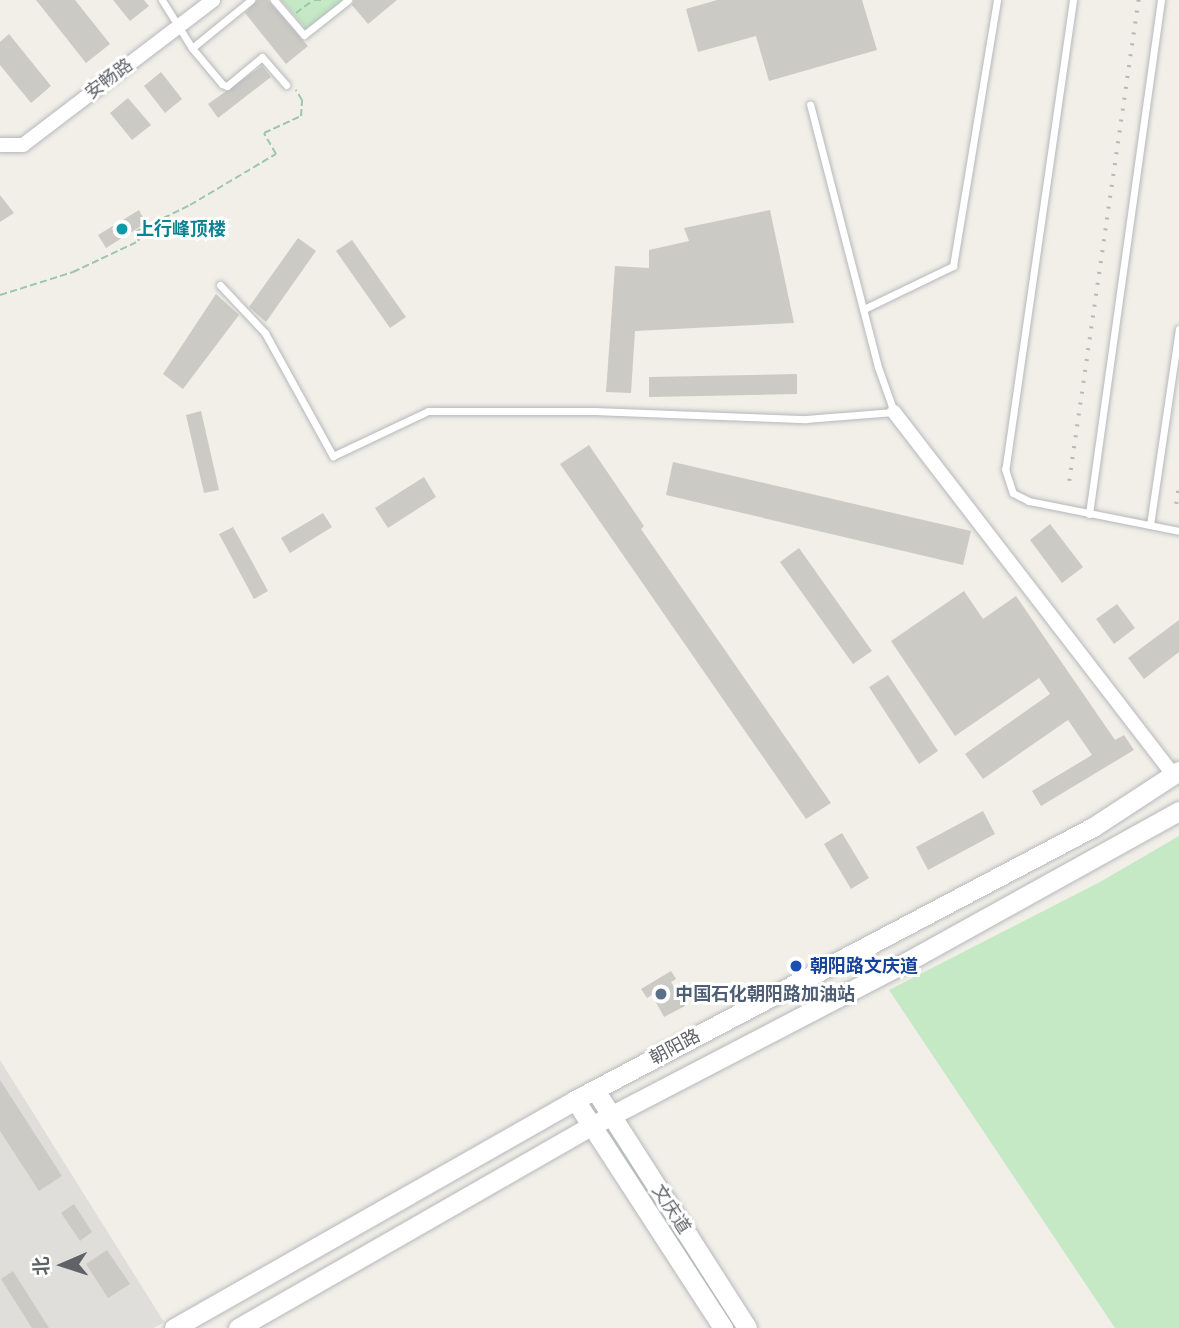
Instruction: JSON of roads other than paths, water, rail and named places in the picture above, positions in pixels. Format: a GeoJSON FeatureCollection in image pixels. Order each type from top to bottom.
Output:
{"type":"FeatureCollection","features":[{"type":"Feature","properties":{"kind":"main road","name":"朝阳路"},"geometry":{"type":"LineString","coordinates":[[174,1328],[575,1100],[1093,827],[1176,773]]}},
{"type":"Feature","properties":{"kind":"main road","name":"朝阳路"},"geometry":{"type":"LineString","coordinates":[[238,1328],[593,1125],[937,946],[1179,811]]}},
{"type":"Feature","properties":{"kind":"main road","name":"文庆道"},"geometry":{"type":"LineString","coordinates":[[594,1090],[747,1328]]}},
{"type":"Feature","properties":{"kind":"main road","name":"文庆道"},"geometry":{"type":"LineString","coordinates":[[575,1100],[723,1328]]}},
{"type":"Feature","properties":{"kind":"street","name":"安畅路"},"geometry":{"type":"LineString","coordinates":[[0,145],[23,145],[213,0]]}},
{"type":"Feature","properties":{"kind":"street"},"geometry":{"type":"LineString","coordinates":[[894,412],[1176,773]]}},
{"type":"Feature","properties":{"kind":"lane"},"geometry":{"type":"LineString","coordinates":[[162,0],[192,48],[227,86],[262,57],[286,85]]}},
{"type":"Feature","properties":{"kind":"lane"},"geometry":{"type":"LineString","coordinates":[[192,48],[251,0]]}},
{"type":"Feature","properties":{"kind":"lane"},"geometry":{"type":"LineString","coordinates":[[274,0],[304,35],[348,0]]}},
{"type":"Feature","properties":{"kind":"lane"},"geometry":{"type":"LineString","coordinates":[[864,309],[953,266],[997,0]]}},
{"type":"Feature","properties":{"kind":"lane"},"geometry":{"type":"LineString","coordinates":[[1073,0],[1004,457],[1013,492],[1029,501],[1179,531]]}},
{"type":"Feature","properties":{"kind":"lane"},"geometry":{"type":"LineString","coordinates":[[1088,514],[1161,0]]}},
{"type":"Feature","properties":{"kind":"lane"},"geometry":{"type":"LineString","coordinates":[[220,285],[265,333],[333,456],[428,411],[594,411],[806,419],[894,412],[810,105]]}},
{"type":"Feature","properties":{"kind":"lane"},"geometry":{"type":"LineString","coordinates":[[1150,525],[1179,329]]}},
{"type":"Feature","properties":{"kind":"railway"},"geometry":{"type":"LineString","coordinates":[[1069,481],[1138,0]]}},
{"type":"Feature","properties":{"kind":"railway"},"geometry":{"type":"LineString","coordinates":[[1176,504],[1179,483]]}},
{"type":"Feature","properties":{"kind":"place","name":"上行峰顶楼"},"geometry":{"type":"Point","coordinates":[122,229]}},
{"type":"Feature","properties":{"kind":"place","name":"朝阳路文庆道"},"geometry":{"type":"Point","coordinates":[796,966]}},
{"type":"Feature","properties":{"kind":"place","name":"中国石化朝阳路加油站"},"geometry":{"type":"Point","coordinates":[661,994]}}]}
